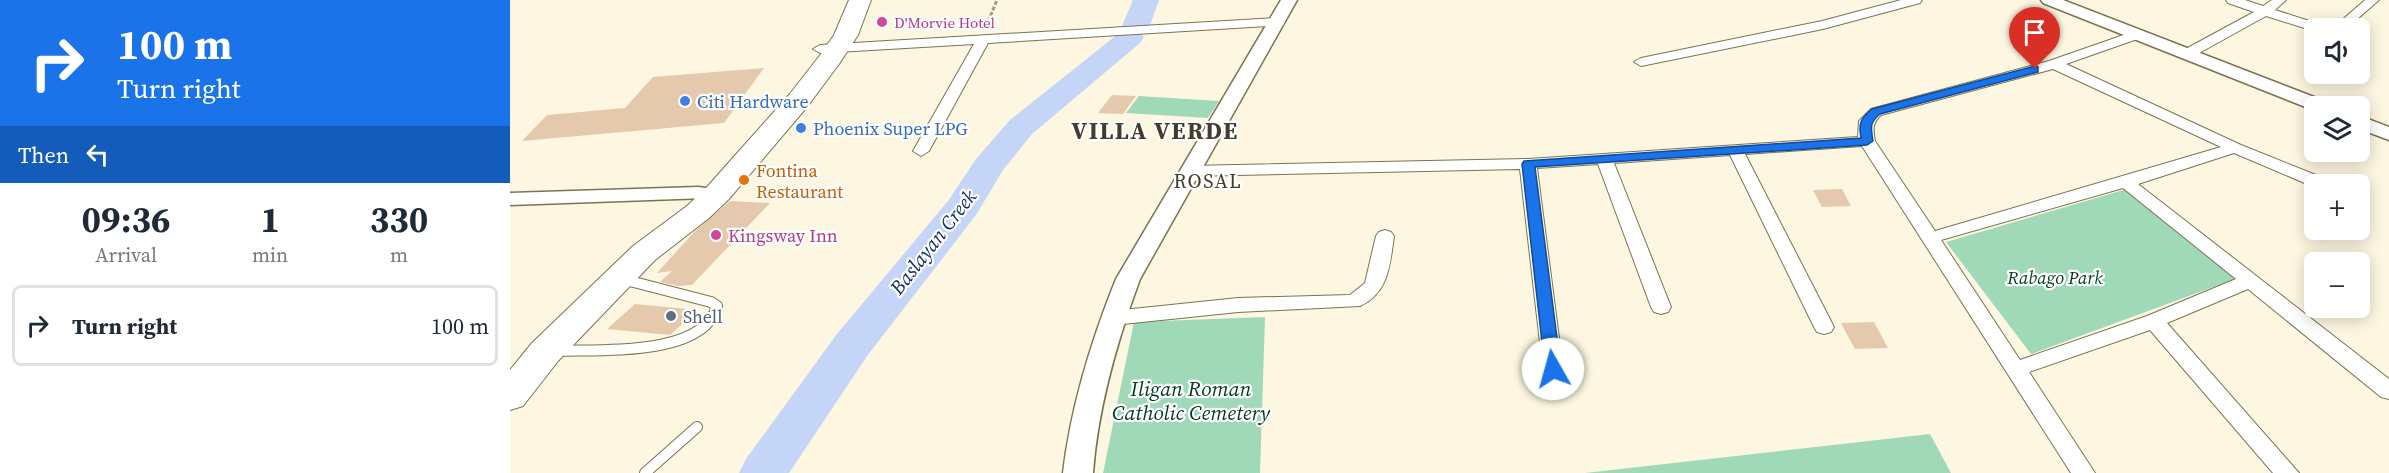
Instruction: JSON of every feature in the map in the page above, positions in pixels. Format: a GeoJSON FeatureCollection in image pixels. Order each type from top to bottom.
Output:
{"type":"FeatureCollection","features":[{"type":"Feature","properties":{"kind":"highway"},"geometry":{"type":"LineString","coordinates":[[829,48],[845,0]]}},
{"type":"Feature","properties":{"kind":"highway"},"geometry":{"type":"LineString","coordinates":[[510,396],[545,352],[618,278],[644,253],[698,212],[708,193],[798,101],[860,0]]}},
{"type":"Feature","properties":{"kind":"street"},"geometry":{"type":"LineString","coordinates":[[1078,473],[1082,431],[1113,318],[1128,279],[1289,0]]}},
{"type":"Feature","properties":{"kind":"street"},"geometry":{"type":"LineString","coordinates":[[1641,62],[1823,25],[1916,0]]}},
{"type":"Feature","properties":{"kind":"street"},"geometry":{"type":"LineString","coordinates":[[2049,0],[2304,100]]}},
{"type":"Feature","properties":{"kind":"street"},"geometry":{"type":"LineString","coordinates":[[2232,0],[2304,24]]}},
{"type":"Feature","properties":{"kind":"street"},"geometry":{"type":"LineString","coordinates":[[2187,54],[2265,11],[2280,0]]}},
{"type":"Feature","properties":{"kind":"street"},"geometry":{"type":"LineString","coordinates":[[2351,18],[2373,0]]}},
{"type":"Feature","properties":{"kind":"street"},"geometry":{"type":"LineString","coordinates":[[829,48],[1278,22]]}},
{"type":"Feature","properties":{"kind":"street"},"geometry":{"type":"LineString","coordinates":[[2083,473],[1867,141],[1864,127],[1867,119],[1876,112],[2054,64],[2138,34]]}},
{"type":"Feature","properties":{"kind":"street"},"geometry":{"type":"LineString","coordinates":[[921,151],[948,106],[983,39]]}},
{"type":"Feature","properties":{"kind":"street"},"geometry":{"type":"LineString","coordinates":[[2054,64],[2235,148],[2304,176]]}},
{"type":"Feature","properties":{"kind":"street"},"geometry":{"type":"LineString","coordinates":[[2370,126],[2389,135]]}},
{"type":"Feature","properties":{"kind":"street"},"geometry":{"type":"LineString","coordinates":[[1189,171],[1528,164],[1867,141]]}},
{"type":"Feature","properties":{"kind":"street"},"geometry":{"type":"LineString","coordinates":[[1929,238],[2126,182],[2235,148]]}},
{"type":"Feature","properties":{"kind":"street"},"geometry":{"type":"LineString","coordinates":[[1735,150],[1824,327]]}},
{"type":"Feature","properties":{"kind":"street"},"geometry":{"type":"LineString","coordinates":[[1604,158],[1661,307]]}},
{"type":"Feature","properties":{"kind":"street"},"geometry":{"type":"LineString","coordinates":[[1528,164],[1553,369]]}},
{"type":"Feature","properties":{"kind":"street"},"geometry":{"type":"LineString","coordinates":[[2126,182],[2389,391]]}},
{"type":"Feature","properties":{"kind":"street"},"geometry":{"type":"LineString","coordinates":[[510,198],[708,193]]}},
{"type":"Feature","properties":{"kind":"street"},"geometry":{"type":"LineString","coordinates":[[1113,318],[1176,310],[1353,301],[1363,298],[1376,284],[1385,236]]}},
{"type":"Feature","properties":{"kind":"street"},"geometry":{"type":"LineString","coordinates":[[2016,369],[2154,321],[2249,280]]}},
{"type":"Feature","properties":{"kind":"street"},"geometry":{"type":"LineString","coordinates":[[2154,321],[2288,473]]}},
{"type":"Feature","properties":{"kind":"lane"},"geometry":{"type":"LineString","coordinates":[[545,352],[666,345],[682,342],[696,334],[716,312],[717,306],[711,302],[618,278]]}},
{"type":"Feature","properties":{"kind":"lane"},"geometry":{"type":"LineString","coordinates":[[645,473],[698,427]]}},
{"type":"Feature","properties":{"kind":"path"},"geometry":{"type":"LineString","coordinates":[[983,39],[997,0]]}},
{"type":"Feature","properties":{"kind":"green space"},"geometry":{"type":"Polygon","coordinates":[[[1139,96],[1219,101],[1208,118],[1126,113],[1139,96]]]}},
{"type":"Feature","properties":{"kind":"green space","name":"Rabago Park"},"geometry":{"type":"Polygon","coordinates":[[[2127,189],[2235,279],[2031,354],[1946,242],[2127,189]]]}},
{"type":"Feature","properties":{"kind":"green space","name":"Iligan Roman Catholic Cemetery"},"geometry":{"type":"Polygon","coordinates":[[[1265,317],[1260,473],[1103,473],[1134,322],[1265,317]]]}},
{"type":"Feature","properties":{"kind":"green space"},"geometry":{"type":"Polygon","coordinates":[[[1930,434],[1951,473],[1585,473],[1930,434]]]}},
{"type":"Feature","properties":{"kind":"building","name":"Citi Hardware"},"geometry":{"type":"Polygon","coordinates":[[[764,68],[724,123],[522,141],[547,115],[625,108],[653,77],[764,68]]]}},
{"type":"Feature","properties":{"kind":"building"},"geometry":{"type":"Polygon","coordinates":[[[1112,95],[1136,96],[1123,114],[1098,113],[1112,95]]]}},
{"type":"Feature","properties":{"kind":"building"},"geometry":{"type":"Polygon","coordinates":[[[1842,189],[1851,206],[1822,207],[1813,190],[1842,189]]]}},
{"type":"Feature","properties":{"kind":"building","name":"Kingsway Inn"},"geometry":{"type":"Polygon","coordinates":[[[730,201],[770,203],[692,285],[678,286],[660,282],[672,271],[657,273],[695,231],[730,201]]]}},
{"type":"Feature","properties":{"kind":"building"},"geometry":{"type":"Polygon","coordinates":[[[635,304],[698,310],[670,335],[607,329],[635,304]]]}},
{"type":"Feature","properties":{"kind":"building"},"geometry":{"type":"Polygon","coordinates":[[[1874,322],[1888,348],[1855,349],[1841,323],[1874,322]]]}},
{"type":"Feature","properties":{"kind":"waterway","name":"Baslayan Creek"},"geometry":{"type":"LineString","coordinates":[[1135,28],[1146,0]]}},
{"type":"Feature","properties":{"kind":"waterway","name":"Baslayan Creek"},"geometry":{"type":"LineString","coordinates":[[763,473],[852,345],[963,207],[988,166],[1021,127],[1130,37]]}},
{"type":"Feature","properties":{"kind":"place","name":"D'Morvie Hotel"},"geometry":{"type":"Point","coordinates":[882,22]}},
{"type":"Feature","properties":{"kind":"place","name":"Citi Hardware"},"geometry":{"type":"Point","coordinates":[685,101]}},
{"type":"Feature","properties":{"kind":"place","name":"Phoenix Super LPG"},"geometry":{"type":"Point","coordinates":[801,128]}},
{"type":"Feature","properties":{"kind":"place","name":"Fontina Restaurant"},"geometry":{"type":"Point","coordinates":[744,180]}},
{"type":"Feature","properties":{"kind":"place","name":"Kingsway Inn"},"geometry":{"type":"Point","coordinates":[716,235]}},
{"type":"Feature","properties":{"kind":"place","name":"Shell"},"geometry":{"type":"Point","coordinates":[671,316]}},
{"type":"Feature","properties":{"kind":"district","name":"VILLA VERDE"},"geometry":{"type":"Point","coordinates":[1155,130]}},
{"type":"Feature","properties":{"kind":"district","name":"ROSAL"},"geometry":{"type":"Point","coordinates":[1208,181]}},
{"type":"Feature","properties":{"kind":"route"},"geometry":{"type":"LineString","coordinates":[[1553,369],[1528,164],[1867,141],[1864,127],[1867,119],[1876,112],[2035,69]]}}]}
